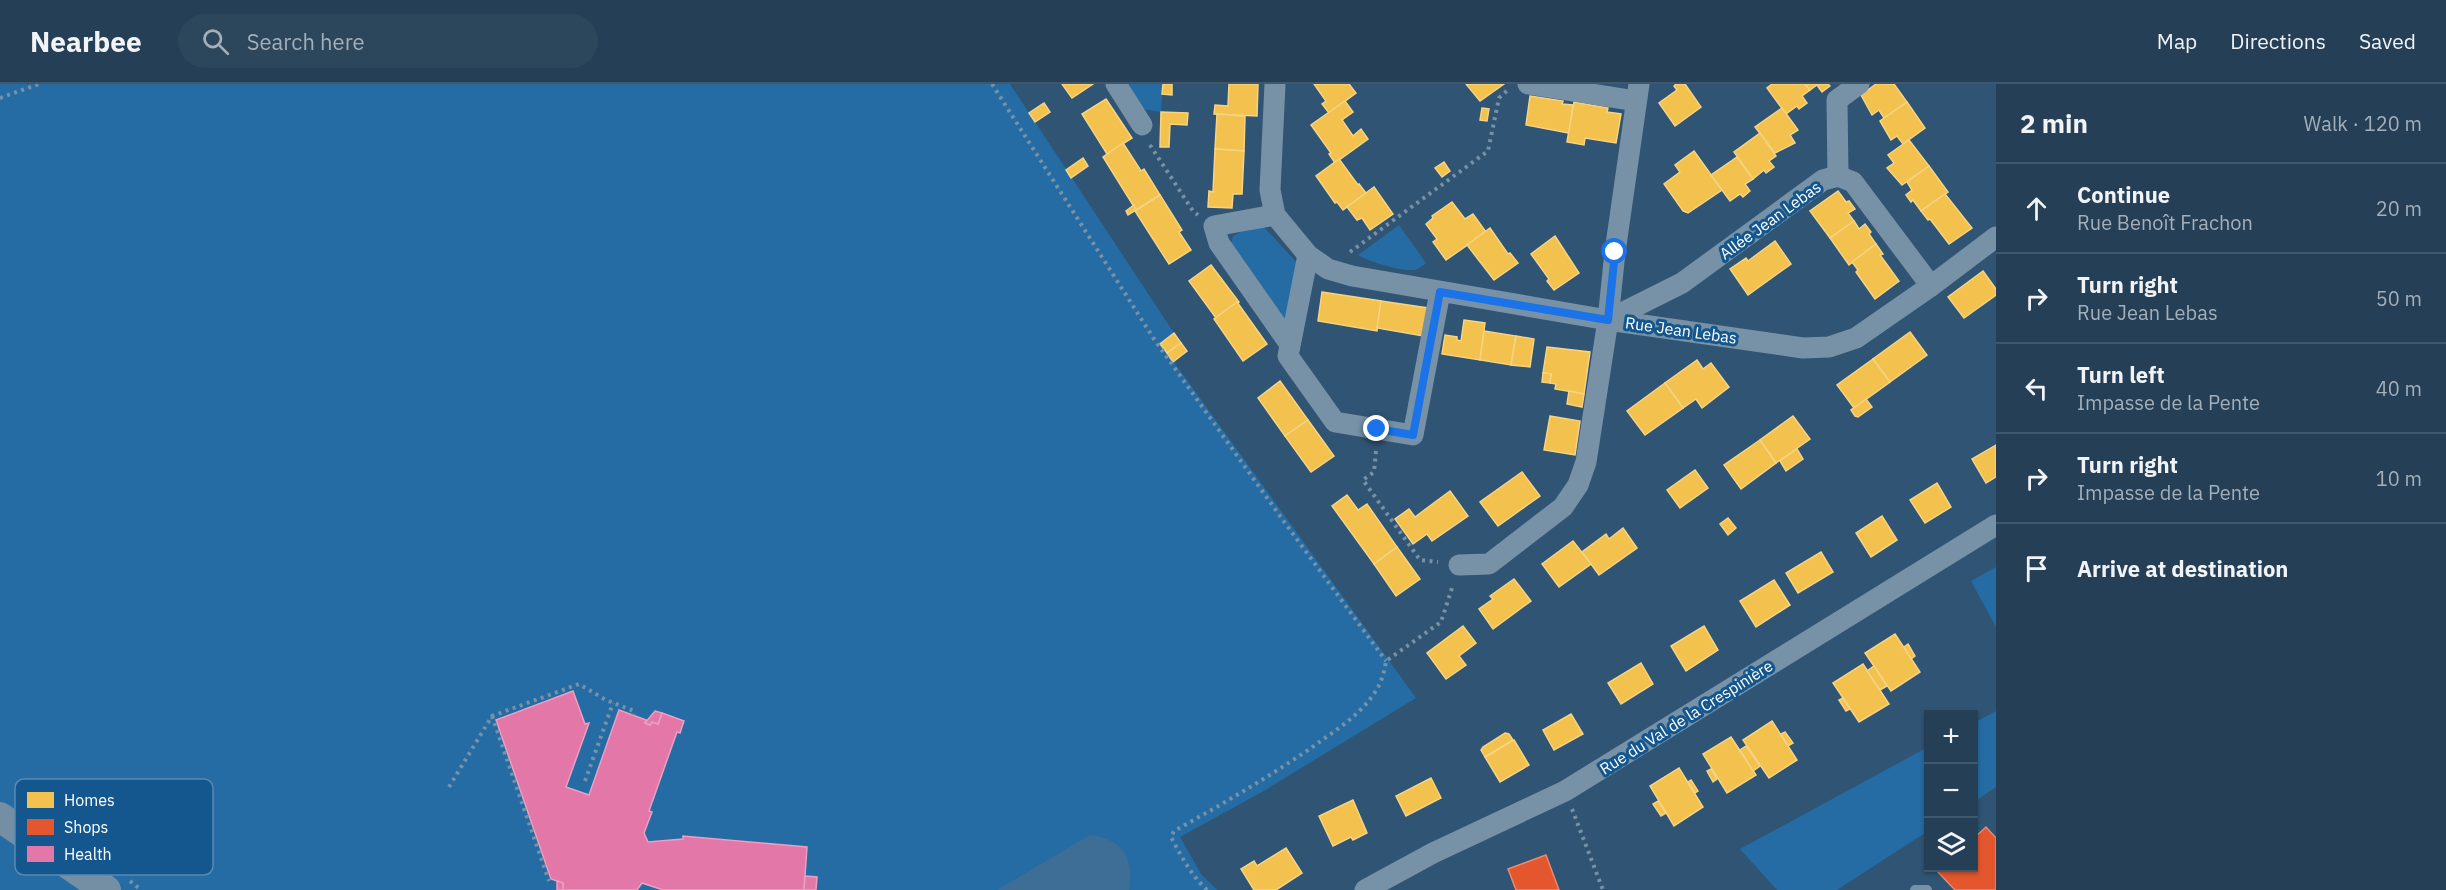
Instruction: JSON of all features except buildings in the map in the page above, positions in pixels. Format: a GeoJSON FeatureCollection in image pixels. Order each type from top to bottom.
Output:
{"type":"FeatureCollection","features":[{"type":"Feature","properties":{"kind":"main road"},"geometry":{"type":"LineString","coordinates":[[0,817],[15,827]]}},
{"type":"Feature","properties":{"kind":"main road"},"geometry":{"type":"LineString","coordinates":[[84,875],[106,890]]}},
{"type":"Feature","properties":{"kind":"street"},"geometry":{"type":"LineString","coordinates":[[1116,84],[1142,125]]}},
{"type":"Feature","properties":{"kind":"street"},"geometry":{"type":"LineString","coordinates":[[1275,84],[1270,190],[1275,216],[1214,226],[1219,243],[1289,343]]}},
{"type":"Feature","properties":{"kind":"street"},"geometry":{"type":"LineString","coordinates":[[1460,565],[1489,564],[1563,507],[1578,485],[1586,462],[1608,320],[1638,93],[1528,84]]}},
{"type":"Feature","properties":{"kind":"street"},"geometry":{"type":"LineString","coordinates":[[1838,176],[1837,100],[1858,84]]}},
{"type":"Feature","properties":{"kind":"street","name":"Allée Jean Lebas"},"geometry":{"type":"LineString","coordinates":[[1608,320],[1682,283],[1824,180],[1838,176],[1853,183],[1931,285]]}},
{"type":"Feature","properties":{"kind":"street","name":"Rue Jean Lebas"},"geometry":{"type":"LineString","coordinates":[[1275,216],[1308,255],[1328,268],[1352,276],[1608,320],[1803,348],[1829,347],[1856,338],[1996,237]]}},
{"type":"Feature","properties":{"kind":"street"},"geometry":{"type":"LineString","coordinates":[[1308,255],[1288,356],[1335,422],[1413,435],[1440,292]]}},
{"type":"Feature","properties":{"kind":"street","name":"Rue du Val de la Crespinière"},"geometry":{"type":"LineString","coordinates":[[1365,890],[1433,853],[1565,791],[1996,525]]}},
{"type":"Feature","properties":{"kind":"lane"},"geometry":{"type":"LineString","coordinates":[[1915,890],[1927,890]]}},
{"type":"Feature","properties":{"kind":"path"},"geometry":{"type":"LineString","coordinates":[[0,98],[39,84]]}},
{"type":"Feature","properties":{"kind":"path"},"geometry":{"type":"LineString","coordinates":[[992,84],[1154,339],[1386,661],[1384,678],[1373,696],[1340,728],[1283,766],[1174,831],[1171,837],[1195,879],[1207,890]]}},
{"type":"Feature","properties":{"kind":"path"},"geometry":{"type":"LineString","coordinates":[[1328,268],[1488,151],[1499,98],[1513,84]]}},
{"type":"Feature","properties":{"kind":"path"},"geometry":{"type":"LineString","coordinates":[[1142,125],[1154,153],[1193,211],[1214,226]]}},
{"type":"Feature","properties":{"kind":"path"},"geometry":{"type":"LineString","coordinates":[[1377,429],[1374,472],[1363,480],[1420,560],[1460,565],[1441,622],[1386,661]]}},
{"type":"Feature","properties":{"kind":"path"},"geometry":{"type":"LineString","coordinates":[[449,787],[492,716],[579,684],[613,703],[634,711],[633,715]]}},
{"type":"Feature","properties":{"kind":"path"},"geometry":{"type":"LineString","coordinates":[[585,781],[613,703]]}},
{"type":"Feature","properties":{"kind":"path"},"geometry":{"type":"LineString","coordinates":[[492,716],[549,881]]}},
{"type":"Feature","properties":{"kind":"path"},"geometry":{"type":"LineString","coordinates":[[1565,791],[1603,890]]}},
{"type":"Feature","properties":{"kind":"shaded area"},"geometry":{"type":"Polygon","coordinates":[[[0,84],[1010,84],[1174,333],[1161,344],[1416,698],[1262,792],[1180,837],[1201,874],[1217,890],[0,890],[0,84]]]}},
{"type":"Feature","properties":{"kind":"shaded area"},"geometry":{"type":"Polygon","coordinates":[[[1129,84],[1163,84],[1161,112],[1142,109],[1129,84]]]}},
{"type":"Feature","properties":{"kind":"shaded area"},"geometry":{"type":"Polygon","coordinates":[[[1254,225],[1263,226],[1298,264],[1285,320],[1231,243],[1233,236],[1254,225]]]}},
{"type":"Feature","properties":{"kind":"shaded area"},"geometry":{"type":"Polygon","coordinates":[[[1399,225],[1426,263],[1422,266],[1414,270],[1401,269],[1358,255],[1399,225]]]}},
{"type":"Feature","properties":{"kind":"shaded area"},"geometry":{"type":"Polygon","coordinates":[[[1996,567],[1996,627],[1971,581],[1996,567]]]}},
{"type":"Feature","properties":{"kind":"shaded area"},"geometry":{"type":"Polygon","coordinates":[[[1996,711],[1996,787],[1978,799],[1978,764],[1978,721],[1996,711]]]}},
{"type":"Feature","properties":{"kind":"shaded area"},"geometry":{"type":"Polygon","coordinates":[[[1924,749],[1924,834],[1837,890],[1777,890],[1740,849],[1924,749]]]}},
{"type":"Feature","properties":{"kind":"shaded area"},"geometry":{"type":"Polygon","coordinates":[[[1090,835],[1111,841],[1124,852],[1130,868],[1129,890],[997,890],[1090,835]]]}},
{"type":"Feature","properties":{"kind":"route"},"geometry":{"type":"LineString","coordinates":[[1377,429],[1413,435],[1440,292],[1608,320],[1615,252]]}}]}
